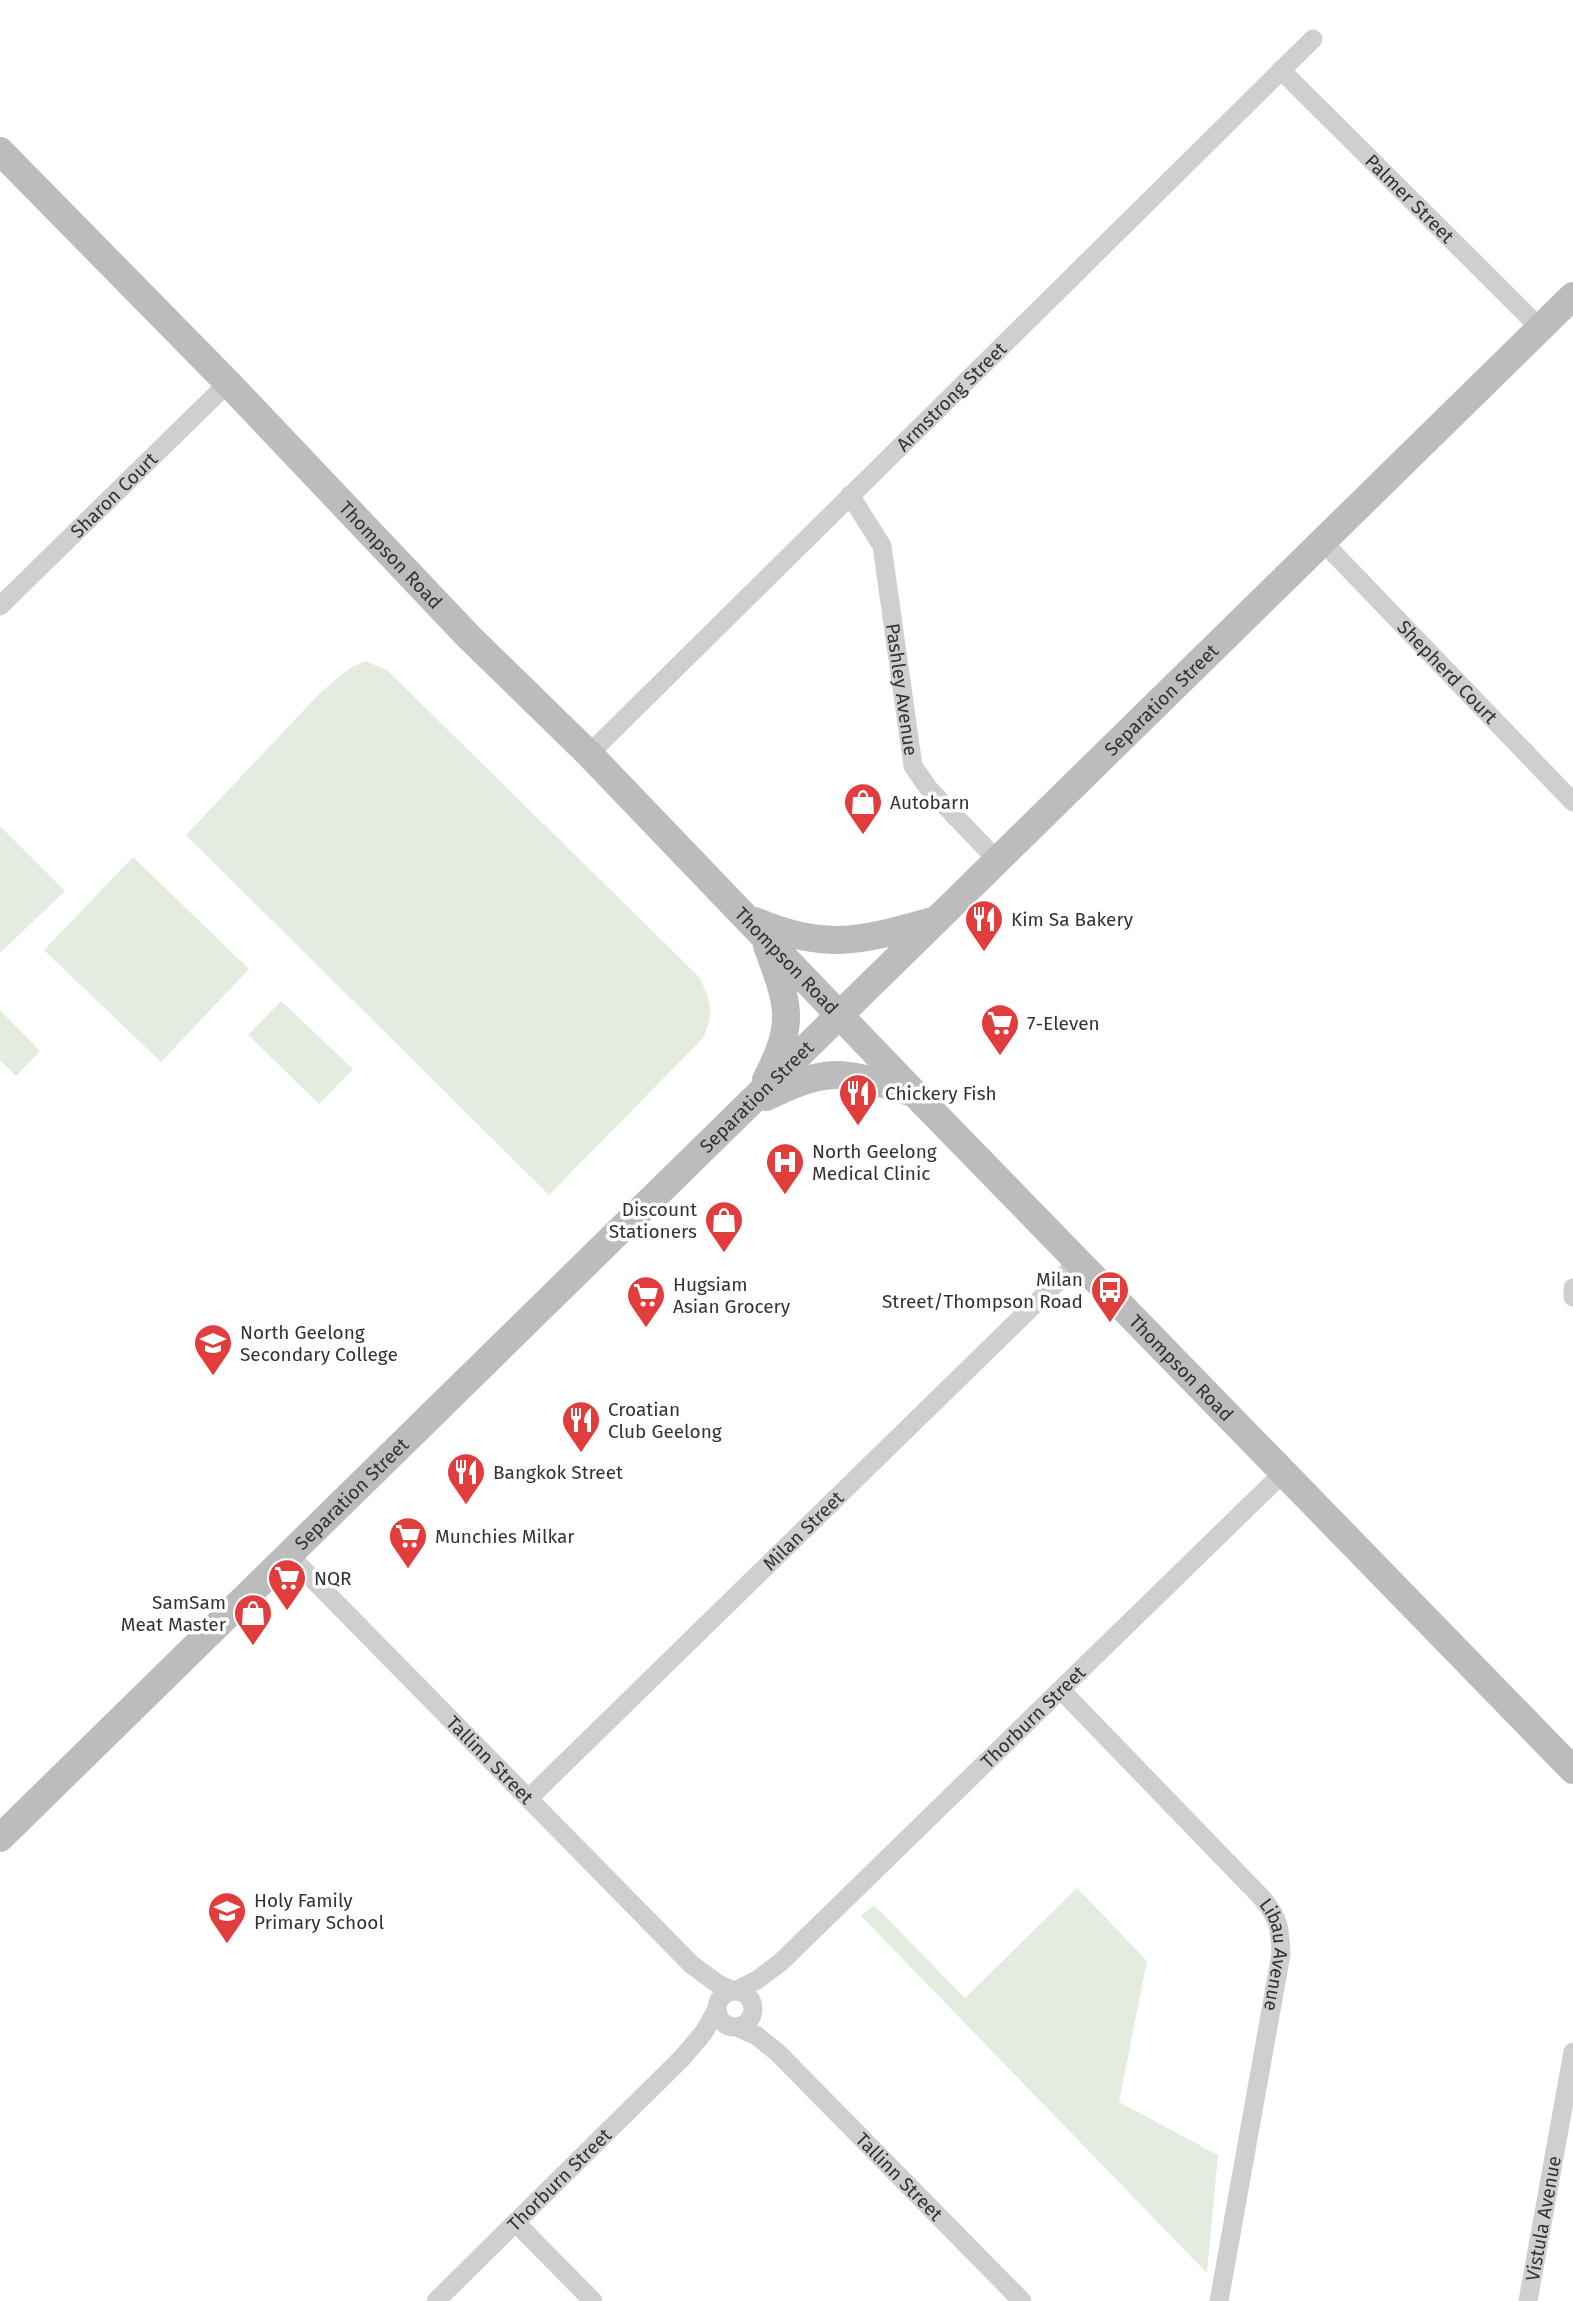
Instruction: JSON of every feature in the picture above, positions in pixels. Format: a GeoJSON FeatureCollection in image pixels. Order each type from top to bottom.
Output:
{"type":"FeatureCollection","features":[{"type":"Feature","properties":{"kind":"main road","name":"Thompson Road"},"geometry":{"type":"LineString","coordinates":[[2,157],[228,383],[469,637],[589,754],[914,1093],[1573,1770]]}},
{"type":"Feature","properties":{"kind":"main road","name":"Separation Street"},"geometry":{"type":"LineString","coordinates":[[0,1838],[1573,296]]}},
{"type":"Feature","properties":{"kind":"main road"},"geometry":{"type":"LineString","coordinates":[[755,926],[836,941],[876,937],[939,919]]}},
{"type":"Feature","properties":{"kind":"main road"},"geometry":{"type":"LineString","coordinates":[[751,1102],[780,1051],[786,1027],[782,987],[755,926]]}},
{"type":"Feature","properties":{"kind":"main road"},"geometry":{"type":"LineString","coordinates":[[751,1102],[791,1086],[831,1075],[853,1077],[914,1093]]}},
{"type":"Feature","properties":{"kind":"street","name":"Armstrong Street"},"geometry":{"type":"LineString","coordinates":[[589,754],[1313,39]]}},
{"type":"Feature","properties":{"kind":"street","name":"Palmer Street"},"geometry":{"type":"LineString","coordinates":[[1281,70],[1540,328]]}},
{"type":"Feature","properties":{"kind":"street","name":"Sharon Court"},"geometry":{"type":"LineString","coordinates":[[0,606],[228,383]]}},
{"type":"Feature","properties":{"kind":"street","name":"Pashley Avenue"},"geometry":{"type":"LineString","coordinates":[[850,495],[882,546],[913,766],[929,789],[999,861]]}},
{"type":"Feature","properties":{"kind":"street","name":"Shepherd Court"},"geometry":{"type":"LineString","coordinates":[[1323,542],[1573,802]]}},
{"type":"Feature","properties":{"kind":"street","name":"Milan Street"},"geometry":{"type":"LineString","coordinates":[[529,1798],[1079,1261]]}},
{"type":"Feature","properties":{"kind":"street"},"geometry":{"type":"LineString","coordinates":[[1573,1288],[1573,1297]]}},
{"type":"Feature","properties":{"kind":"street","name":"Thorburn Street"},"geometry":{"type":"LineString","coordinates":[[734,1990],[757,1980],[781,1962],[1284,1472]]}},
{"type":"Feature","properties":{"kind":"street","name":"Tallinn Street"},"geometry":{"type":"LineString","coordinates":[[289,1555],[692,1965],[718,1984],[734,1990]]}},
{"type":"Feature","properties":{"kind":"street","name":"Libau Avenue"},"geometry":{"type":"LineString","coordinates":[[1061,1690],[1262,1898],[1275,1913],[1280,1929],[1281,1954],[1219,2301]]}},
{"type":"Feature","properties":{"kind":"street","name":"Thorburn Street"},"geometry":{"type":"LineString","coordinates":[[753,2008],[781,1962]]}},
{"type":"Feature","properties":{"kind":"street","name":"Tallinn Street"},"geometry":{"type":"LineString","coordinates":[[692,1965],[716,2008]]}},
{"type":"Feature","properties":{"kind":"street"},"geometry":{"type":"LineString","coordinates":[[734,1990],[747,1995],[753,2008],[748,2021],[734,2027],[720,2021],[716,2008],[722,1995],[734,1990]]}},
{"type":"Feature","properties":{"kind":"street","name":"Thorburn Street"},"geometry":{"type":"LineString","coordinates":[[682,2059],[704,2032],[716,2008]]}},
{"type":"Feature","properties":{"kind":"street","name":"Tallinn Street"},"geometry":{"type":"LineString","coordinates":[[753,2008],[762,2031],[778,2053]]}},
{"type":"Feature","properties":{"kind":"street","name":"Tallinn Street"},"geometry":{"type":"LineString","coordinates":[[734,2027],[757,2036],[778,2053],[1022,2301]]}},
{"type":"Feature","properties":{"kind":"street","name":"Thorburn Street"},"geometry":{"type":"LineString","coordinates":[[436,2301],[682,2059],[710,2037],[734,2027]]}},
{"type":"Feature","properties":{"kind":"street","name":"Vistula Avenue"},"geometry":{"type":"LineString","coordinates":[[1528,2301],[1573,2052]]}},
{"type":"Feature","properties":{"kind":"street"},"geometry":{"type":"LineString","coordinates":[[516,2222],[593,2301]]}},
{"type":"Feature","properties":{"kind":"shaded area"},"geometry":{"type":"Polygon","coordinates":[[[366,661],[388,671],[699,977],[707,994],[710,1014],[703,1038],[549,1195],[186,835],[322,691],[350,668],[366,661]]]}},
{"type":"Feature","properties":{"kind":"shaded area"},"geometry":{"type":"Polygon","coordinates":[[[0,826],[65,891],[0,953],[0,826]]]}},
{"type":"Feature","properties":{"kind":"shaded area"},"geometry":{"type":"Polygon","coordinates":[[[133,857],[249,969],[161,1062],[44,950],[133,857]]]}},
{"type":"Feature","properties":{"kind":"shaded area"},"geometry":{"type":"Polygon","coordinates":[[[281,1001],[353,1069],[319,1104],[248,1035],[281,1001]]]}},
{"type":"Feature","properties":{"kind":"shaded area"},"geometry":{"type":"Polygon","coordinates":[[[0,1010],[40,1051],[16,1076],[0,1060],[0,1010]]]}},
{"type":"Feature","properties":{"kind":"shaded area"},"geometry":{"type":"Polygon","coordinates":[[[1077,1888],[1147,1961],[1119,2102],[1218,2155],[1207,2273],[861,1916],[874,1905],[965,1998],[1077,1888]]]}},
{"type":"Feature","properties":{"kind":"place","name":"Autobarn"},"geometry":{"type":"Point","coordinates":[863,836]}},
{"type":"Feature","properties":{"kind":"place","name":"Kim Sa Bakery"},"geometry":{"type":"Point","coordinates":[984,953]}},
{"type":"Feature","properties":{"kind":"place","name":"7-Eleven"},"geometry":{"type":"Point","coordinates":[1000,1057]}},
{"type":"Feature","properties":{"kind":"place","name":"Chickery Fish"},"geometry":{"type":"Point","coordinates":[858,1127]}},
{"type":"Feature","properties":{"kind":"place","name":"North Geelong Medical Clinic"},"geometry":{"type":"Point","coordinates":[785,1196]}},
{"type":"Feature","properties":{"kind":"place","name":"Discount Stationers"},"geometry":{"type":"Point","coordinates":[724,1254]}},
{"type":"Feature","properties":{"kind":"place","name":"Milan Street/Thompson Road"},"geometry":{"type":"Point","coordinates":[1110,1324]}},
{"type":"Feature","properties":{"kind":"place","name":"Hugsiam Asian Grocery"},"geometry":{"type":"Point","coordinates":[646,1329]}},
{"type":"Feature","properties":{"kind":"place","name":"North Geelong Secondary College"},"geometry":{"type":"Point","coordinates":[213,1377]}},
{"type":"Feature","properties":{"kind":"place","name":"Croatian Club Geelong"},"geometry":{"type":"Point","coordinates":[581,1454]}},
{"type":"Feature","properties":{"kind":"place","name":"Bangkok Street"},"geometry":{"type":"Point","coordinates":[466,1506]}},
{"type":"Feature","properties":{"kind":"place","name":"Munchies Milkar"},"geometry":{"type":"Point","coordinates":[408,1570]}},
{"type":"Feature","properties":{"kind":"place","name":"NQR"},"geometry":{"type":"Point","coordinates":[287,1612]}},
{"type":"Feature","properties":{"kind":"place","name":"SamSam Meat Master"},"geometry":{"type":"Point","coordinates":[253,1647]}},
{"type":"Feature","properties":{"kind":"place","name":"Holy Family Primary School"},"geometry":{"type":"Point","coordinates":[227,1945]}}]}
